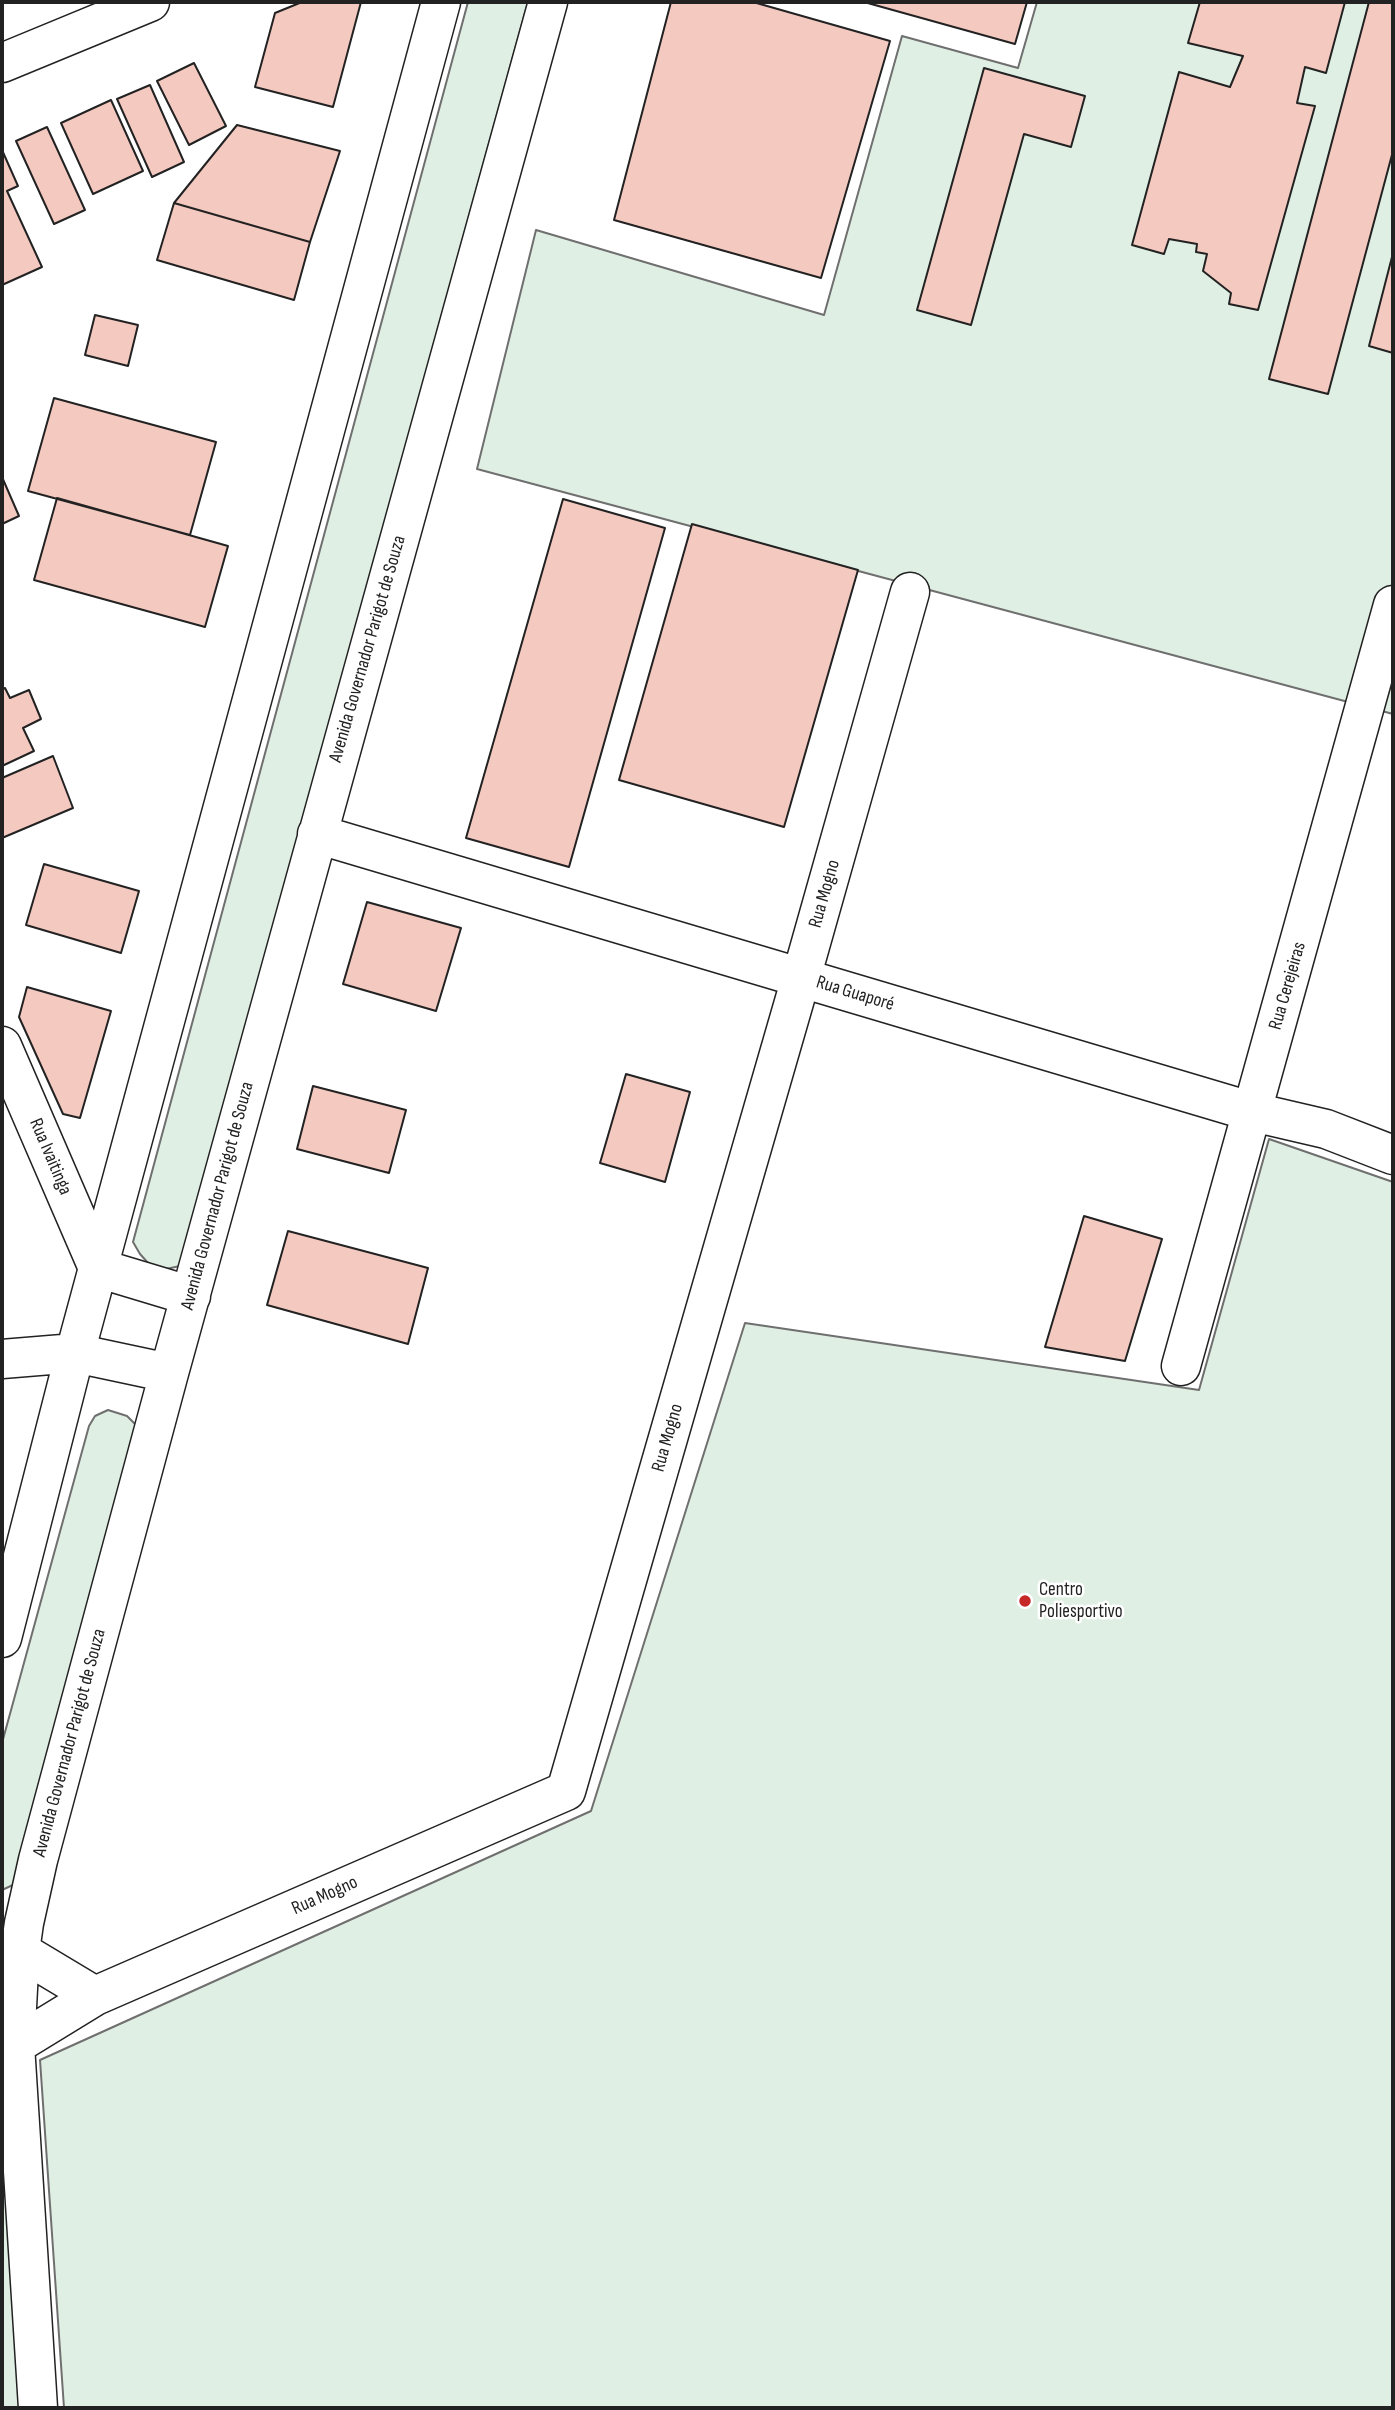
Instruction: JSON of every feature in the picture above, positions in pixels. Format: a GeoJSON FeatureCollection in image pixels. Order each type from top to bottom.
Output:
{"type":"FeatureCollection","features":[{"type":"Feature","properties":{"kind":"street"},"geometry":{"type":"LineString","coordinates":[[2,63],[150,2]]}},
{"type":"Feature","properties":{"kind":"street"},"geometry":{"type":"LineString","coordinates":[[2,1638],[75,1353],[441,2]]}},
{"type":"Feature","properties":{"kind":"street","name":"Avenida Governador Parigot de Souza"},"geometry":{"type":"LineString","coordinates":[[38,2408],[8,2045],[11,1951],[548,2]]}},
{"type":"Feature","properties":{"kind":"street","name":"Rua Mogno"},"geometry":{"type":"LineString","coordinates":[[8,2045],[95,1996],[566,1791],[910,592]]}},
{"type":"Feature","properties":{"kind":"street","name":"Rua Cerejeiras"},"geometry":{"type":"LineString","coordinates":[[1181,1366],[1393,606]]}},
{"type":"Feature","properties":{"kind":"street","name":"Rua Guaporé"},"geometry":{"type":"LineString","coordinates":[[317,834],[1253,1112],[1326,1129],[1393,1155]]}},
{"type":"Feature","properties":{"kind":"street","name":"Rua Ivaitinga"},"geometry":{"type":"LineString","coordinates":[[2,1046],[98,1268]]}},
{"type":"Feature","properties":{"kind":"street"},"geometry":{"type":"LineString","coordinates":[[98,1268],[191,1296]]}},
{"type":"Feature","properties":{"kind":"street"},"geometry":{"type":"LineString","coordinates":[[2,1359],[75,1353],[169,1373]]}},
{"type":"Feature","properties":{"kind":"street"},"geometry":{"type":"LineString","coordinates":[[11,1951],[95,1996]]}},
{"type":"Feature","properties":{"kind":"green space"},"geometry":{"type":"Polygon","coordinates":[[[468,2],[528,2],[180,1266],[166,1269],[149,1264],[133,1242],[468,2]]]}},
{"type":"Feature","properties":{"kind":"green space"},"geometry":{"type":"Polygon","coordinates":[[[1037,2],[1393,2],[1393,714],[477,469],[536,230],[824,315],[902,36],[1018,68],[1037,2]]]}},
{"type":"Feature","properties":{"kind":"green space","name":"Centro Poliesportivo"},"geometry":{"type":"Polygon","coordinates":[[[1269,1139],[1393,1182],[1393,2408],[64,2408],[40,2060],[591,1811],[745,1323],[1199,1390],[1269,1139]]]}},
{"type":"Feature","properties":{"kind":"green space"},"geometry":{"type":"Polygon","coordinates":[[[108,1410],[127,1416],[136,1425],[13,1885],[2,1890],[2,1743],[89,1426],[95,1416],[108,1410]]]}},
{"type":"Feature","properties":{"kind":"green space"},"geometry":{"type":"Polygon","coordinates":[[[2,2106],[24,2408],[2,2408],[2,2106]]]}},
{"type":"Feature","properties":{"kind":"building"},"geometry":{"type":"Polygon","coordinates":[[[302,2],[361,2],[333,107],[255,87],[275,13],[302,2]]]}},
{"type":"Feature","properties":{"kind":"building"},"geometry":{"type":"Polygon","coordinates":[[[671,2],[753,2],[890,41],[821,278],[614,220],[671,2]]]}},
{"type":"Feature","properties":{"kind":"building"},"geometry":{"type":"Polygon","coordinates":[[[864,2],[1027,2],[1015,44],[864,2]]]}},
{"type":"Feature","properties":{"kind":"building"},"geometry":{"type":"Polygon","coordinates":[[[1200,2],[1345,2],[1326,73],[1305,67],[1297,103],[1315,106],[1258,310],[1229,304],[1231,293],[1203,271],[1207,254],[1196,252],[1197,244],[1169,239],[1164,254],[1132,245],[1179,72],[1230,87],[1243,56],[1188,43],[1200,2]]]}},
{"type":"Feature","properties":{"kind":"building"},"geometry":{"type":"Polygon","coordinates":[[[1369,2],[1393,2],[1393,151],[1328,394],[1269,379],[1369,2]]]}},
{"type":"Feature","properties":{"kind":"building"},"geometry":{"type":"Polygon","coordinates":[[[194,63],[226,126],[189,145],[157,81],[194,63]]]}},
{"type":"Feature","properties":{"kind":"building"},"geometry":{"type":"Polygon","coordinates":[[[984,68],[1085,96],[1071,147],[1024,134],[971,325],[917,310],[984,68]]]}},
{"type":"Feature","properties":{"kind":"building"},"geometry":{"type":"Polygon","coordinates":[[[150,85],[184,162],[152,177],[117,99],[150,85]]]}},
{"type":"Feature","properties":{"kind":"building"},"geometry":{"type":"Polygon","coordinates":[[[111,100],[143,171],[93,194],[61,123],[111,100]]]}},
{"type":"Feature","properties":{"kind":"building"},"geometry":{"type":"Polygon","coordinates":[[[237,125],[340,151],[310,242],[174,203],[237,125]]]}},
{"type":"Feature","properties":{"kind":"building"},"geometry":{"type":"Polygon","coordinates":[[[47,127],[85,210],[54,224],[16,141],[47,127]]]}},
{"type":"Feature","properties":{"kind":"building"},"geometry":{"type":"Polygon","coordinates":[[[2,150],[18,186],[7,191],[42,267],[2,285],[2,150]]]}},
{"type":"Feature","properties":{"kind":"building"},"geometry":{"type":"Polygon","coordinates":[[[174,203],[310,242],[294,300],[157,260],[174,203]]]}},
{"type":"Feature","properties":{"kind":"building"},"geometry":{"type":"Polygon","coordinates":[[[1393,253],[1393,353],[1369,346],[1393,253]]]}},
{"type":"Feature","properties":{"kind":"building"},"geometry":{"type":"Polygon","coordinates":[[[95,315],[138,325],[128,366],[85,355],[95,315]]]}},
{"type":"Feature","properties":{"kind":"building"},"geometry":{"type":"Polygon","coordinates":[[[54,398],[216,442],[190,535],[28,491],[54,398]]]}},
{"type":"Feature","properties":{"kind":"building"},"geometry":{"type":"Polygon","coordinates":[[[2,477],[19,516],[2,524],[2,477]]]}},
{"type":"Feature","properties":{"kind":"building"},"geometry":{"type":"Polygon","coordinates":[[[57,498],[228,546],[205,627],[34,580],[57,498]]]}},
{"type":"Feature","properties":{"kind":"building"},"geometry":{"type":"Polygon","coordinates":[[[563,499],[665,528],[569,867],[466,838],[563,499]]]}},
{"type":"Feature","properties":{"kind":"building"},"geometry":{"type":"Polygon","coordinates":[[[692,524],[858,570],[784,827],[619,780],[692,524]]]}},
{"type":"Feature","properties":{"kind":"building"},"geometry":{"type":"Polygon","coordinates":[[[5,688],[10,698],[29,690],[41,719],[23,728],[34,751],[2,766],[2,689],[5,688]]]}},
{"type":"Feature","properties":{"kind":"building"},"geometry":{"type":"Polygon","coordinates":[[[53,756],[73,808],[2,838],[2,778],[53,756]]]}},
{"type":"Feature","properties":{"kind":"building"},"geometry":{"type":"Polygon","coordinates":[[[44,864],[139,891],[121,953],[26,925],[44,864]]]}},
{"type":"Feature","properties":{"kind":"building"},"geometry":{"type":"Polygon","coordinates":[[[367,902],[461,928],[436,1011],[343,984],[367,902]]]}},
{"type":"Feature","properties":{"kind":"building"},"geometry":{"type":"Polygon","coordinates":[[[27,987],[111,1011],[80,1118],[63,1114],[19,1017],[27,987]]]}},
{"type":"Feature","properties":{"kind":"building"},"geometry":{"type":"Polygon","coordinates":[[[626,1074],[690,1092],[665,1182],[600,1163],[626,1074]]]}},
{"type":"Feature","properties":{"kind":"building"},"geometry":{"type":"Polygon","coordinates":[[[313,1086],[406,1110],[389,1173],[297,1149],[313,1086]]]}},
{"type":"Feature","properties":{"kind":"building"},"geometry":{"type":"Polygon","coordinates":[[[1084,1216],[1162,1239],[1125,1361],[1045,1347],[1084,1216]]]}},
{"type":"Feature","properties":{"kind":"building"},"geometry":{"type":"Polygon","coordinates":[[[288,1231],[428,1268],[408,1344],[267,1305],[288,1231]]]}},
{"type":"Feature","properties":{"kind":"place","name":"Centro Poliesportivo"},"geometry":{"type":"Point","coordinates":[1025,1601]}}]}
